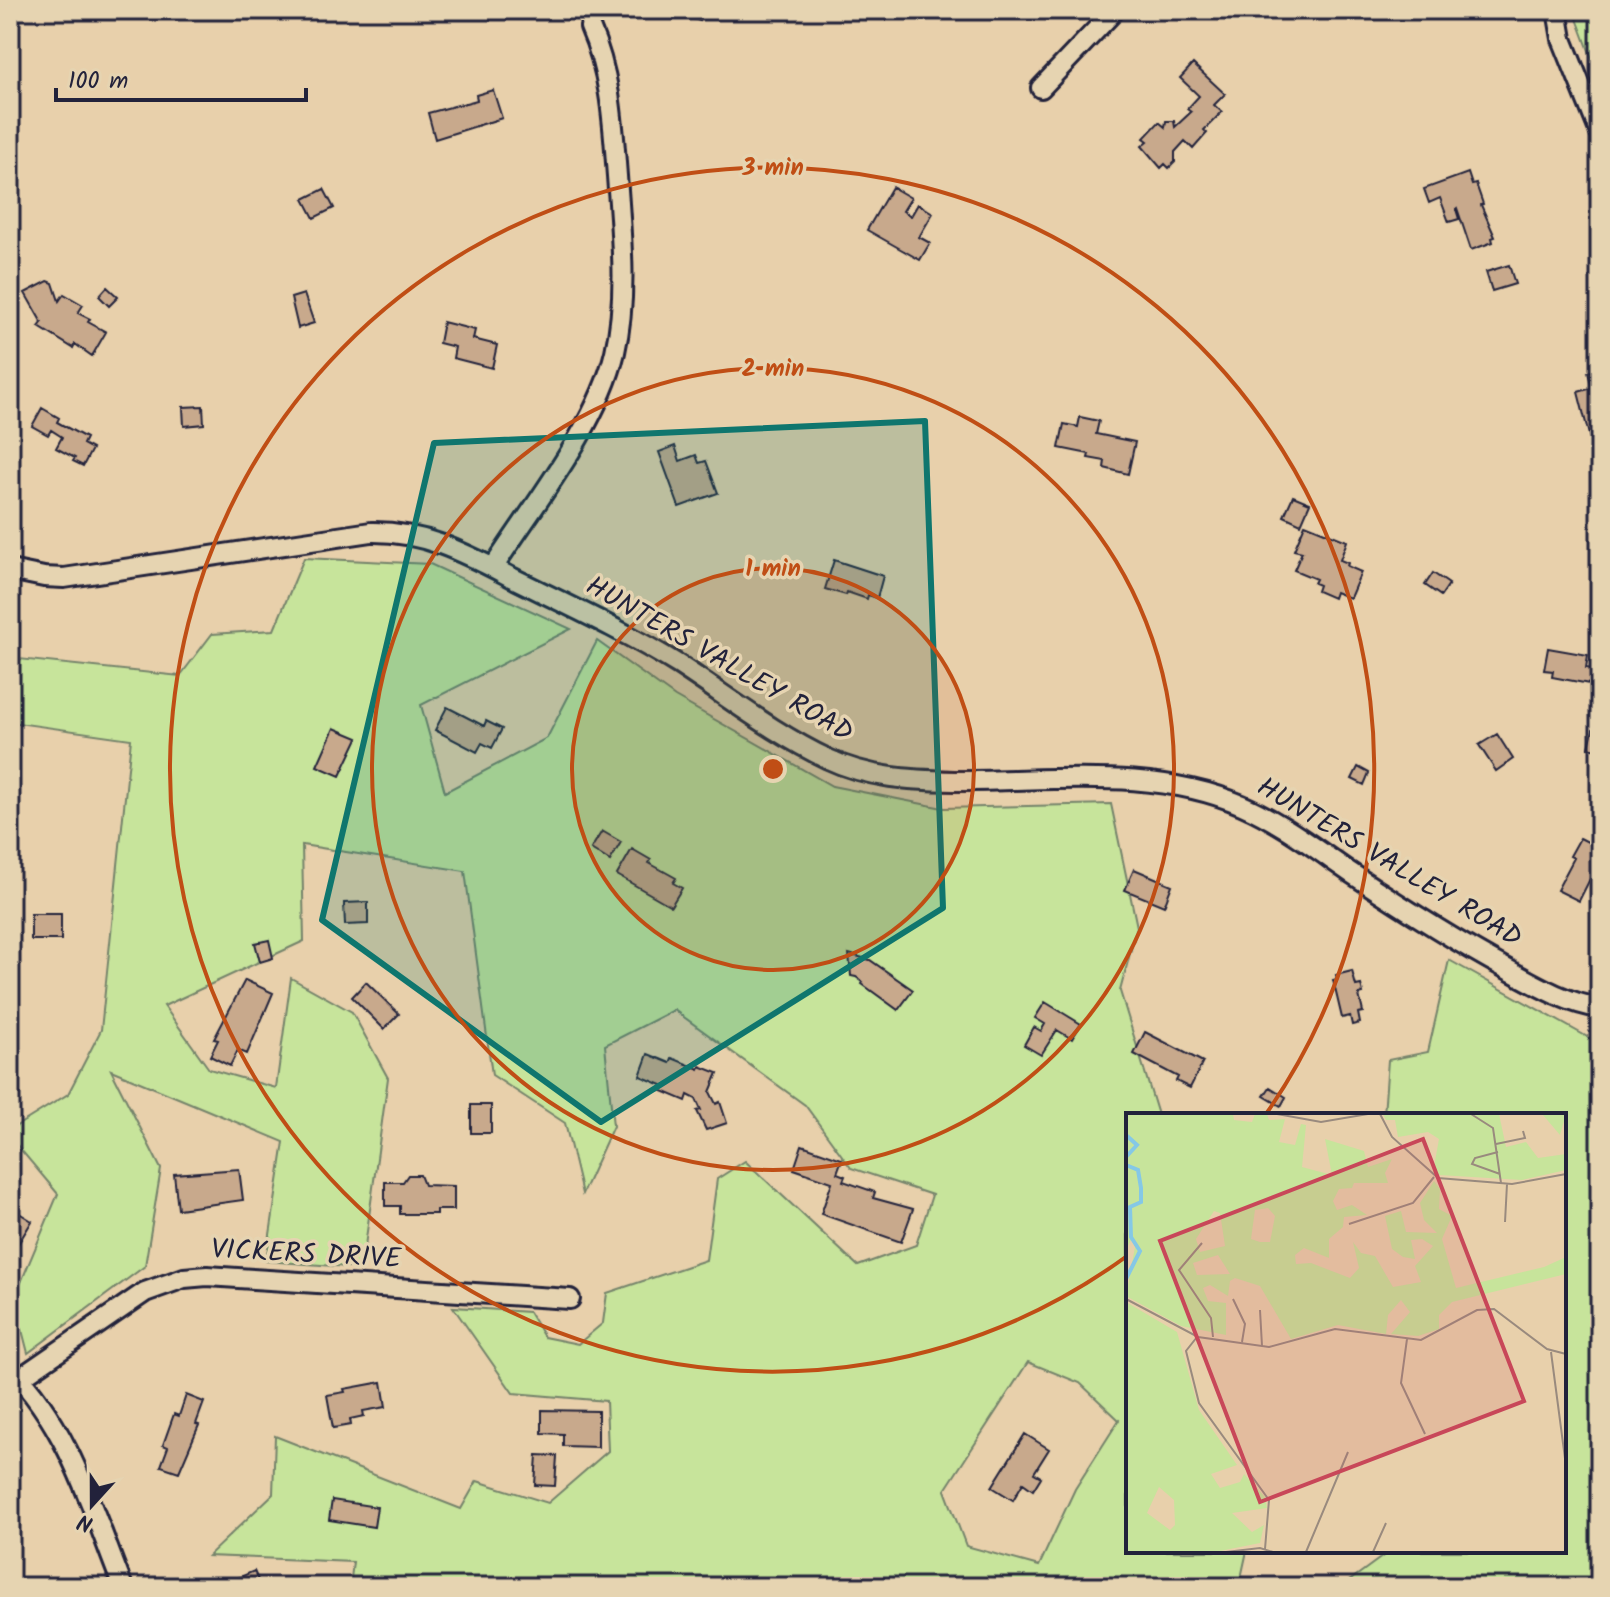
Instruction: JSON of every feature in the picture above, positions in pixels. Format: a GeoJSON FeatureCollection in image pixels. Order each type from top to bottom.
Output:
{"type":"FeatureCollection","features":[{"type":"Feature","properties":{"kind":"street"},"geometry":{"type":"LineString","coordinates":[[1041,88],[1115,10]]}},
{"type":"Feature","properties":{"kind":"street"},"geometry":{"type":"LineString","coordinates":[[1557,10],[1562,39],[1600,133]]}},
{"type":"Feature","properties":{"kind":"street"},"geometry":{"type":"LineString","coordinates":[[493,568],[570,450],[599,399],[616,348],[623,259],[612,107],[607,77],[590,27]]}},
{"type":"Feature","properties":{"kind":"street","name":"HUNTERS VALLEY ROAD"},"geometry":{"type":"LineString","coordinates":[[10,570],[64,578],[383,531],[419,536],[440,542],[632,638],[775,729],[828,759],[857,770],[880,776],[925,780],[1155,781],[1213,793],[1274,821],[1389,899],[1480,954],[1559,996],[1600,1008]]}},
{"type":"Feature","properties":{"kind":"street","name":"VICKERS DRIVE"},"geometry":{"type":"LineString","coordinates":[[15,1373],[145,1292],[184,1278],[207,1276],[570,1299]]}},
{"type":"Feature","properties":{"kind":"street"},"geometry":{"type":"LineString","coordinates":[[15,1373],[56,1429],[123,1587]]}},
{"type":"Feature","properties":{"kind":"highlighted area"},"geometry":{"type":"Polygon","coordinates":[[[925,421],[943,908],[601,1122],[322,920],[434,443],[925,421]]]}},
{"type":"Feature","properties":{"kind":"green space"},"geometry":{"type":"Polygon","coordinates":[[[1577,10],[1600,10],[1600,80],[1576,16],[1577,10]]]}},
{"type":"Feature","properties":{"kind":"green space"},"geometry":{"type":"Polygon","coordinates":[[[304,558],[430,564],[571,629],[421,705],[445,792],[547,738],[597,641],[675,697],[832,786],[943,808],[1111,804],[1137,927],[1120,991],[1157,1113],[1126,1113],[1126,1553],[1247,1553],[1239,1587],[350,1587],[353,1562],[208,1556],[273,1494],[275,1436],[461,1509],[477,1481],[548,1503],[608,1451],[606,1401],[513,1393],[453,1307],[529,1312],[544,1337],[578,1344],[603,1323],[607,1293],[706,1260],[717,1179],[745,1161],[858,1266],[916,1245],[932,1195],[851,1168],[805,1105],[674,1010],[605,1045],[613,1126],[582,1194],[565,1123],[492,1075],[465,871],[302,845],[304,941],[164,1006],[209,1069],[276,1088],[291,978],[352,1012],[388,1078],[362,1268],[266,1261],[284,1142],[111,1070],[161,1169],[145,1266],[28,1353],[14,1299],[58,1194],[10,1137],[10,1130],[68,1094],[101,1030],[131,739],[10,722],[10,658],[180,676],[212,634],[274,630],[304,558]],[[1028,1362],[945,1490],[966,1546],[1039,1566],[1075,1489],[1119,1420],[1080,1383],[1028,1362]]]}},
{"type":"Feature","properties":{"kind":"green space"},"geometry":{"type":"Polygon","coordinates":[[[1449,960],[1600,1044],[1600,1587],[1341,1587],[1387,1553],[1566,1553],[1566,1113],[1384,1113],[1388,1060],[1428,1052],[1449,960]]]}},
{"type":"Feature","properties":{"kind":"building"},"geometry":{"type":"Polygon","coordinates":[[[678,10],[703,10],[700,21],[677,14],[678,10]]]}},
{"type":"Feature","properties":{"kind":"building"},"geometry":{"type":"Polygon","coordinates":[[[1193,64],[1225,94],[1214,105],[1222,112],[1204,130],[1207,133],[1193,149],[1185,141],[1175,152],[1175,162],[1169,168],[1165,164],[1161,168],[1142,146],[1148,141],[1144,138],[1159,122],[1165,127],[1166,121],[1174,121],[1175,127],[1191,112],[1187,109],[1199,96],[1180,78],[1193,64]]]}},
{"type":"Feature","properties":{"kind":"building"},"geometry":{"type":"Polygon","coordinates":[[[493,90],[502,118],[435,139],[428,113],[477,100],[476,95],[493,90]]]}},
{"type":"Feature","properties":{"kind":"building"},"geometry":{"type":"Polygon","coordinates":[[[1468,173],[1472,185],[1476,184],[1495,237],[1492,238],[1493,242],[1471,250],[1457,208],[1459,219],[1449,222],[1440,198],[1429,203],[1424,189],[1468,173]]]}},
{"type":"Feature","properties":{"kind":"building"},"geometry":{"type":"Polygon","coordinates":[[[892,187],[911,198],[903,211],[911,216],[918,204],[933,213],[919,237],[930,243],[920,260],[867,230],[892,187]]]}},
{"type":"Feature","properties":{"kind":"building"},"geometry":{"type":"Polygon","coordinates":[[[324,189],[334,208],[314,218],[304,199],[324,189]]]}},
{"type":"Feature","properties":{"kind":"building"},"geometry":{"type":"Polygon","coordinates":[[[1509,265],[1515,284],[1492,291],[1486,272],[1509,265]]]}},
{"type":"Feature","properties":{"kind":"building"},"geometry":{"type":"Polygon","coordinates":[[[48,281],[53,283],[59,301],[64,294],[83,305],[78,313],[106,332],[92,356],[39,327],[42,323],[25,293],[48,281]]]}},
{"type":"Feature","properties":{"kind":"building"},"geometry":{"type":"Polygon","coordinates":[[[107,287],[118,297],[109,306],[99,296],[107,287]]]}},
{"type":"Feature","properties":{"kind":"building"},"geometry":{"type":"Polygon","coordinates":[[[304,294],[314,323],[298,328],[291,298],[304,294]]]}},
{"type":"Feature","properties":{"kind":"building"},"geometry":{"type":"Polygon","coordinates":[[[443,322],[475,330],[473,339],[497,345],[492,368],[453,358],[455,347],[439,343],[443,322]]]}},
{"type":"Feature","properties":{"kind":"building"},"geometry":{"type":"Polygon","coordinates":[[[1600,369],[1600,440],[1591,443],[1578,392],[1592,388],[1588,372],[1600,369]]]}},
{"type":"Feature","properties":{"kind":"building"},"geometry":{"type":"Polygon","coordinates":[[[203,406],[204,424],[184,426],[183,407],[203,406]]]}},
{"type":"Feature","properties":{"kind":"building"},"geometry":{"type":"Polygon","coordinates":[[[42,408],[59,418],[57,422],[86,438],[83,444],[92,449],[83,466],[56,448],[62,437],[51,430],[48,435],[32,426],[42,408]]]}},
{"type":"Feature","properties":{"kind":"building"},"geometry":{"type":"Polygon","coordinates":[[[1080,417],[1099,421],[1096,434],[1135,442],[1128,474],[1104,468],[1105,461],[1088,458],[1089,454],[1059,448],[1064,424],[1078,427],[1080,417]]]}},
{"type":"Feature","properties":{"kind":"building"},"geometry":{"type":"Polygon","coordinates":[[[675,446],[680,461],[696,455],[699,463],[706,461],[718,493],[679,507],[659,452],[675,446]]]}},
{"type":"Feature","properties":{"kind":"building"},"geometry":{"type":"Polygon","coordinates":[[[1293,496],[1310,503],[1301,524],[1284,516],[1293,496]]]}},
{"type":"Feature","properties":{"kind":"building"},"geometry":{"type":"Polygon","coordinates":[[[1305,524],[1347,541],[1340,560],[1361,572],[1350,598],[1335,592],[1333,598],[1317,591],[1319,585],[1314,583],[1316,579],[1294,570],[1302,552],[1294,550],[1305,524]]]}},
{"type":"Feature","properties":{"kind":"building"},"geometry":{"type":"Polygon","coordinates":[[[834,560],[883,576],[877,598],[868,595],[867,599],[825,589],[834,560]]]}},
{"type":"Feature","properties":{"kind":"building"},"geometry":{"type":"Polygon","coordinates":[[[1433,573],[1449,584],[1441,596],[1425,585],[1433,573]]]}},
{"type":"Feature","properties":{"kind":"building"},"geometry":{"type":"Polygon","coordinates":[[[1548,648],[1588,655],[1586,668],[1600,670],[1600,686],[1552,677],[1553,671],[1544,670],[1548,648]]]}},
{"type":"Feature","properties":{"kind":"building"},"geometry":{"type":"Polygon","coordinates":[[[447,707],[484,726],[486,721],[502,729],[492,748],[482,743],[477,752],[435,730],[447,707]]]}},
{"type":"Feature","properties":{"kind":"building"},"geometry":{"type":"Polygon","coordinates":[[[334,728],[358,738],[340,776],[317,766],[334,728]]]}},
{"type":"Feature","properties":{"kind":"building"},"geometry":{"type":"Polygon","coordinates":[[[1593,729],[1600,731],[1600,751],[1589,748],[1593,729]]]}},
{"type":"Feature","properties":{"kind":"building"},"geometry":{"type":"Polygon","coordinates":[[[1497,734],[1513,759],[1496,771],[1479,745],[1497,734]]]}},
{"type":"Feature","properties":{"kind":"building"},"geometry":{"type":"Polygon","coordinates":[[[1358,767],[1369,773],[1364,785],[1352,779],[1358,767]]]}},
{"type":"Feature","properties":{"kind":"building"},"geometry":{"type":"Polygon","coordinates":[[[602,831],[621,842],[610,861],[591,849],[602,831]]]}},
{"type":"Feature","properties":{"kind":"building"},"geometry":{"type":"Polygon","coordinates":[[[1580,838],[1600,848],[1600,859],[1579,901],[1557,890],[1574,858],[1570,856],[1580,838]]]}},
{"type":"Feature","properties":{"kind":"building"},"geometry":{"type":"Polygon","coordinates":[[[632,849],[676,878],[673,883],[682,888],[671,906],[617,875],[632,849]]]}},
{"type":"Feature","properties":{"kind":"building"},"geometry":{"type":"Polygon","coordinates":[[[1134,869],[1172,885],[1164,906],[1125,890],[1134,869]]]}},
{"type":"Feature","properties":{"kind":"building"},"geometry":{"type":"Polygon","coordinates":[[[368,902],[368,924],[345,925],[344,903],[368,902]]]}},
{"type":"Feature","properties":{"kind":"building"},"geometry":{"type":"Polygon","coordinates":[[[31,914],[61,914],[61,940],[31,940],[31,914]]]}},
{"type":"Feature","properties":{"kind":"building"},"geometry":{"type":"Polygon","coordinates":[[[269,940],[273,958],[260,962],[255,943],[269,940]]]}},
{"type":"Feature","properties":{"kind":"building"},"geometry":{"type":"Polygon","coordinates":[[[849,954],[870,960],[913,990],[898,1010],[851,976],[849,954]]]}},
{"type":"Feature","properties":{"kind":"building"},"geometry":{"type":"Polygon","coordinates":[[[1352,971],[1356,986],[1361,985],[1363,994],[1359,995],[1363,1012],[1358,1013],[1360,1023],[1352,1025],[1350,1016],[1342,1018],[1333,980],[1337,979],[1336,975],[1352,971]]]}},
{"type":"Feature","properties":{"kind":"building"},"geometry":{"type":"Polygon","coordinates":[[[245,980],[273,993],[247,1054],[238,1050],[230,1066],[210,1056],[218,1040],[214,1039],[245,980]]]}},
{"type":"Feature","properties":{"kind":"building"},"geometry":{"type":"Polygon","coordinates":[[[366,982],[399,1014],[384,1029],[352,997],[366,982]]]}},
{"type":"Feature","properties":{"kind":"building"},"geometry":{"type":"Polygon","coordinates":[[[1045,1002],[1081,1024],[1072,1039],[1057,1030],[1041,1055],[1024,1045],[1034,1027],[1041,1031],[1045,1024],[1035,1018],[1045,1002]]]}},
{"type":"Feature","properties":{"kind":"building"},"geometry":{"type":"Polygon","coordinates":[[[1145,1032],[1203,1062],[1190,1088],[1176,1081],[1178,1077],[1134,1054],[1145,1032]]]}},
{"type":"Feature","properties":{"kind":"building"},"geometry":{"type":"Polygon","coordinates":[[[648,1054],[670,1063],[672,1058],[718,1073],[710,1092],[716,1104],[720,1102],[727,1123],[706,1130],[697,1111],[701,1110],[696,1099],[688,1095],[686,1101],[660,1090],[662,1085],[640,1076],[648,1054]]]}},
{"type":"Feature","properties":{"kind":"building"},"geometry":{"type":"Polygon","coordinates":[[[1270,1087],[1286,1097],[1281,1106],[1264,1096],[1270,1087]]]}},
{"type":"Feature","properties":{"kind":"building"},"geometry":{"type":"Polygon","coordinates":[[[471,1105],[491,1105],[491,1133],[471,1133],[471,1105]]]}},
{"type":"Feature","properties":{"kind":"building"},"geometry":{"type":"Polygon","coordinates":[[[802,1145],[842,1159],[837,1173],[845,1176],[843,1181],[875,1192],[873,1198],[913,1209],[901,1242],[821,1214],[832,1182],[794,1169],[802,1145]]]}},
{"type":"Feature","properties":{"kind":"building"},"geometry":{"type":"Polygon","coordinates":[[[239,1169],[243,1200],[178,1209],[174,1174],[239,1169]]]}},
{"type":"Feature","properties":{"kind":"building"},"geometry":{"type":"Polygon","coordinates":[[[408,1175],[420,1175],[424,1185],[454,1186],[454,1210],[436,1210],[436,1214],[400,1214],[400,1206],[385,1206],[385,1182],[403,1182],[408,1175]]]}},
{"type":"Feature","properties":{"kind":"building"},"geometry":{"type":"Polygon","coordinates":[[[11,1208],[32,1221],[15,1249],[10,1246],[11,1208]]]}},
{"type":"Feature","properties":{"kind":"building"},"geometry":{"type":"Polygon","coordinates":[[[382,1382],[386,1407],[363,1411],[364,1416],[350,1419],[351,1425],[333,1428],[327,1395],[382,1382]]]}},
{"type":"Feature","properties":{"kind":"building"},"geometry":{"type":"Polygon","coordinates":[[[186,1395],[204,1402],[196,1424],[199,1425],[179,1472],[161,1466],[168,1447],[163,1445],[174,1414],[179,1416],[186,1395]]]}},
{"type":"Feature","properties":{"kind":"building"},"geometry":{"type":"Polygon","coordinates":[[[542,1410],[598,1411],[598,1447],[563,1446],[563,1434],[542,1433],[542,1410]]]}},
{"type":"Feature","properties":{"kind":"building"},"geometry":{"type":"Polygon","coordinates":[[[1025,1434],[1049,1449],[1034,1473],[1041,1477],[1033,1490],[1023,1483],[1013,1500],[992,1487],[1025,1434]]]}},
{"type":"Feature","properties":{"kind":"building"},"geometry":{"type":"Polygon","coordinates":[[[537,1455],[557,1456],[555,1486],[535,1485],[537,1455]]]}},
{"type":"Feature","properties":{"kind":"building"},"geometry":{"type":"Polygon","coordinates":[[[332,1500],[377,1507],[374,1527],[329,1520],[332,1500]]]}},
{"type":"Feature","properties":{"kind":"building"},"geometry":{"type":"Polygon","coordinates":[[[254,1571],[261,1587],[233,1587],[231,1581],[254,1571]]]}}]}
